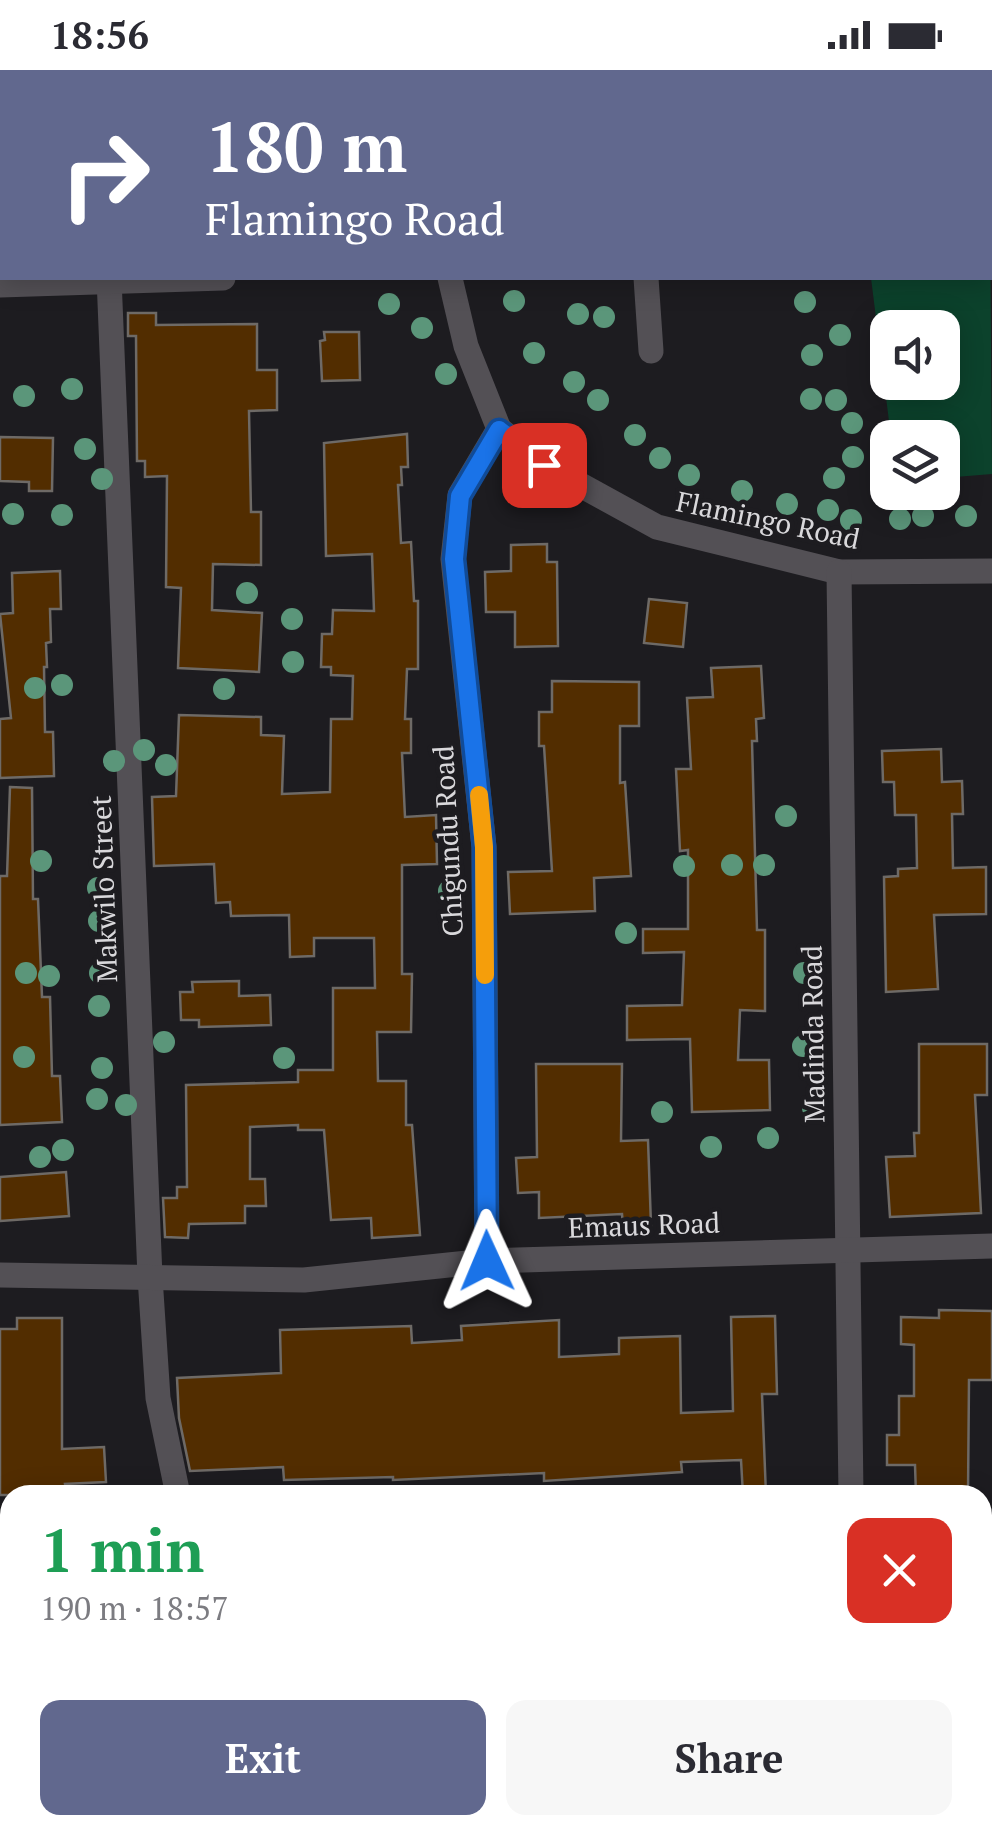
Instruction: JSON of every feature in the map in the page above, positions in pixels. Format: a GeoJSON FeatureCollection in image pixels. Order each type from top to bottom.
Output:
{"type":"FeatureCollection","features":[{"type":"Feature","properties":{"kind":"street"},"geometry":{"type":"LineString","coordinates":[[0,286],[147,280]]}},
{"type":"Feature","properties":{"kind":"street"},"geometry":{"type":"LineString","coordinates":[[450,280],[466,346],[499,430]]}},
{"type":"Feature","properties":{"kind":"street"},"geometry":{"type":"LineString","coordinates":[[646,280],[651,351]]}},
{"type":"Feature","properties":{"kind":"street","name":"Makwilo Street"},"geometry":{"type":"LineString","coordinates":[[109,281],[150,1277],[158,1398],[176,1485]]}},
{"type":"Feature","properties":{"kind":"street","name":"Flamingo Road"},"geometry":{"type":"LineString","coordinates":[[499,430],[544,465],[657,527],[838,572],[992,571]]}},
{"type":"Feature","properties":{"kind":"street","name":"Chigundu Road"},"geometry":{"type":"LineString","coordinates":[[487,1261],[484,847],[454,559],[460,496],[499,430]]}},
{"type":"Feature","properties":{"kind":"street","name":"Madinda Road"},"geometry":{"type":"LineString","coordinates":[[838,572],[851,1485]]}},
{"type":"Feature","properties":{"kind":"street","name":"Emaus Road"},"geometry":{"type":"LineString","coordinates":[[0,1275],[304,1280],[487,1261],[992,1246]]}},
{"type":"Feature","properties":{"kind":"green space"},"geometry":{"type":"Polygon","coordinates":[[[871,280],[991,280],[992,474],[960,477],[960,420],[889,420],[886,400],[960,400],[960,310],[875,310],[871,280]]]}},
{"type":"Feature","properties":{"kind":"building"},"geometry":{"type":"Polygon","coordinates":[[[128,313],[156,313],[156,325],[257,324],[257,370],[277,370],[277,410],[249,411],[251,512],[261,512],[261,565],[213,564],[212,610],[262,613],[259,672],[178,668],[181,588],[166,587],[167,476],[145,477],[145,461],[137,461],[136,336],[128,336],[128,313]]]}},
{"type":"Feature","properties":{"kind":"building"},"geometry":{"type":"Polygon","coordinates":[[[324,332],[359,332],[360,380],[322,381],[320,341],[325,340],[324,332]]]}},
{"type":"Feature","properties":{"kind":"building"},"geometry":{"type":"Polygon","coordinates":[[[407,434],[408,467],[401,467],[402,485],[398,485],[401,543],[411,542],[414,601],[418,601],[418,669],[407,669],[405,719],[411,719],[411,753],[402,753],[405,817],[436,815],[437,864],[402,865],[402,974],[412,974],[411,1032],[377,1032],[378,1081],[406,1081],[406,1125],[412,1125],[420,1235],[372,1238],[371,1218],[331,1220],[324,1130],[298,1130],[298,1125],[250,1127],[250,1179],[265,1179],[266,1206],[245,1206],[245,1223],[189,1224],[188,1238],[165,1237],[163,1198],[177,1198],[177,1187],[187,1187],[186,1085],[298,1082],[298,1070],[333,1070],[333,988],[375,988],[374,938],[314,938],[314,956],[290,957],[289,915],[231,916],[230,902],[216,903],[214,864],[154,866],[152,797],[176,796],[179,715],[261,717],[261,735],[284,736],[282,794],[330,792],[331,719],[352,719],[353,676],[331,675],[331,667],[321,667],[322,634],[332,634],[333,610],[374,611],[372,554],[326,556],[324,443],[407,434]]]}},
{"type":"Feature","properties":{"kind":"building"},"geometry":{"type":"Polygon","coordinates":[[[0,437],[53,438],[52,491],[29,491],[29,482],[0,481],[0,437]]]}},
{"type":"Feature","properties":{"kind":"building"},"geometry":{"type":"Polygon","coordinates":[[[547,544],[547,562],[557,562],[558,646],[515,647],[515,612],[486,612],[485,572],[511,571],[511,545],[547,544]]]}},
{"type":"Feature","properties":{"kind":"building"},"geometry":{"type":"Polygon","coordinates":[[[60,571],[61,609],[50,609],[51,642],[46,643],[44,667],[45,732],[53,732],[54,776],[0,778],[0,719],[11,718],[0,614],[13,613],[12,573],[60,571]]]}},
{"type":"Feature","properties":{"kind":"building"},"geometry":{"type":"Polygon","coordinates":[[[649,599],[687,603],[683,647],[644,643],[649,599]]]}},
{"type":"Feature","properties":{"kind":"building"},"geometry":{"type":"Polygon","coordinates":[[[761,666],[764,718],[756,719],[757,741],[752,741],[757,930],[765,930],[765,1011],[740,1010],[738,1060],[769,1060],[770,1110],[692,1112],[690,1039],[627,1040],[627,1006],[682,1005],[684,952],[643,953],[643,929],[688,929],[688,850],[680,851],[676,769],[691,769],[687,698],[713,697],[711,668],[761,666]]]}},
{"type":"Feature","properties":{"kind":"building"},"geometry":{"type":"Polygon","coordinates":[[[552,681],[639,682],[639,726],[620,726],[620,783],[625,782],[631,876],[594,878],[595,911],[510,914],[508,872],[552,871],[539,712],[552,712],[552,681]]]}},
{"type":"Feature","properties":{"kind":"building"},"geometry":{"type":"Polygon","coordinates":[[[941,749],[942,782],[962,781],[963,814],[952,814],[953,868],[986,867],[986,914],[934,915],[938,989],[886,992],[884,877],[898,876],[898,869],[917,868],[916,815],[895,815],[894,782],[883,782],[882,751],[941,749]]]}},
{"type":"Feature","properties":{"kind":"building"},"geometry":{"type":"Polygon","coordinates":[[[10,787],[32,788],[33,899],[38,899],[42,997],[50,997],[52,1076],[60,1076],[62,1122],[0,1125],[0,876],[7,876],[10,787]]]}},
{"type":"Feature","properties":{"kind":"building"},"geometry":{"type":"Polygon","coordinates":[[[239,981],[239,996],[270,995],[271,1025],[199,1027],[199,1020],[181,1020],[180,992],[193,992],[192,982],[239,981]]]}},
{"type":"Feature","properties":{"kind":"building"},"geometry":{"type":"Polygon","coordinates":[[[919,1044],[987,1044],[987,1095],[975,1095],[981,1213],[890,1217],[886,1157],[915,1156],[914,1133],[919,1133],[919,1044]]]}},
{"type":"Feature","properties":{"kind":"building"},"geometry":{"type":"Polygon","coordinates":[[[536,1064],[622,1064],[621,1141],[648,1140],[651,1225],[623,1226],[622,1214],[539,1218],[539,1192],[518,1193],[516,1158],[537,1157],[536,1064]]]}},
{"type":"Feature","properties":{"kind":"building"},"geometry":{"type":"Polygon","coordinates":[[[66,1172],[69,1216],[0,1221],[0,1177],[66,1172]]]}},
{"type":"Feature","properties":{"kind":"building"},"geometry":{"type":"Polygon","coordinates":[[[939,1310],[992,1311],[992,1380],[969,1380],[968,1485],[916,1485],[915,1465],[887,1465],[887,1435],[899,1435],[899,1396],[914,1396],[914,1345],[901,1344],[901,1317],[939,1318],[939,1310]]]}},
{"type":"Feature","properties":{"kind":"building"},"geometry":{"type":"Polygon","coordinates":[[[775,1316],[777,1394],[762,1394],[766,1485],[742,1485],[741,1460],[681,1462],[682,1472],[544,1481],[544,1473],[284,1480],[283,1467],[190,1471],[179,1418],[177,1378],[281,1373],[280,1330],[411,1326],[412,1343],[462,1340],[461,1326],[559,1320],[559,1357],[619,1354],[619,1338],[680,1336],[681,1413],[733,1411],[731,1317],[775,1316]]]}},
{"type":"Feature","properties":{"kind":"building"},"geometry":{"type":"Polygon","coordinates":[[[17,1318],[62,1318],[62,1449],[104,1447],[106,1482],[0,1485],[0,1329],[17,1329],[17,1318]]]}},
{"type":"Feature","properties":{"kind":"slow traffic"},"geometry":{"type":"LineString","coordinates":[[479,795],[484,847],[485,975]]}},
{"type":"Feature","properties":{"kind":"route"},"geometry":{"type":"LineString","coordinates":[[487,1261],[484,847],[454,559],[460,496],[499,430],[544,465]]}}]}
